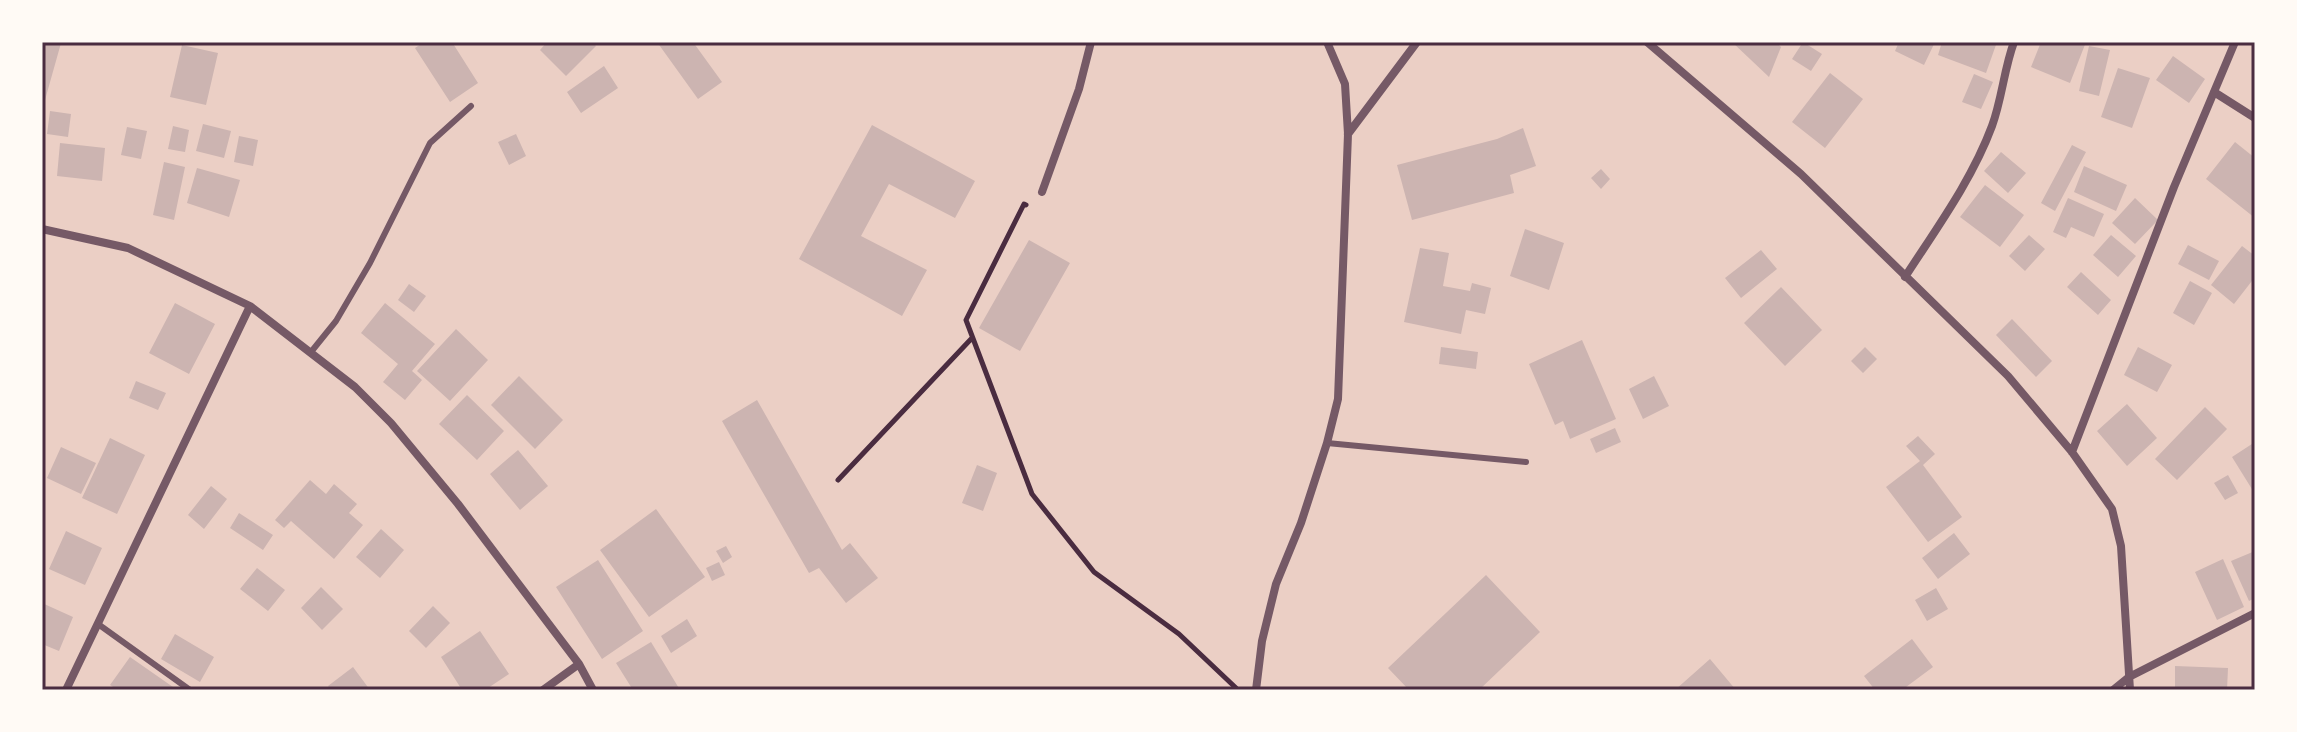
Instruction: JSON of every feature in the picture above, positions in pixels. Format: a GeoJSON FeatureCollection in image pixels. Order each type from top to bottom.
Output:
{"type":"FeatureCollection","features":[{"type":"Feature","properties":{"kind":"street"},"geometry":{"type":"LineString","coordinates":[[1042,192],[1079,89],[1091,42]]}},
{"type":"Feature","properties":{"kind":"street"},"geometry":{"type":"LineString","coordinates":[[1256,690],[1262,641],[1276,584],[1301,523],[1338,399],[1348,134],[1345,84],[1327,42]]}},
{"type":"Feature","properties":{"kind":"street"},"geometry":{"type":"LineString","coordinates":[[1348,134],[1417,42]]}},
{"type":"Feature","properties":{"kind":"street"},"geometry":{"type":"LineString","coordinates":[[1647,42],[1801,174],[2008,376],[2072,452],[2112,509],[2121,546],[2130,690]]}},
{"type":"Feature","properties":{"kind":"street"},"geometry":{"type":"LineString","coordinates":[[1905,277],[1939,226],[1993,125],[2007,59],[2014,42]]}},
{"type":"Feature","properties":{"kind":"street"},"geometry":{"type":"LineString","coordinates":[[2072,452],[2174,187],[2235,42]]}},
{"type":"Feature","properties":{"kind":"street"},"geometry":{"type":"LineString","coordinates":[[2214,92],[2255,118]]}},
{"type":"Feature","properties":{"kind":"street"},"geometry":{"type":"LineString","coordinates":[[42,229],[128,248],[250,306],[355,387],[391,423],[458,504],[579,664],[593,690]]}},
{"type":"Feature","properties":{"kind":"street"},"geometry":{"type":"LineString","coordinates":[[66,690],[250,306]]}},
{"type":"Feature","properties":{"kind":"street"},"geometry":{"type":"LineString","coordinates":[[2113,690],[2129,677],[2255,613]]}},
{"type":"Feature","properties":{"kind":"street"},"geometry":{"type":"LineString","coordinates":[[543,690],[579,664]]}},
{"type":"Feature","properties":{"kind":"lane"},"geometry":{"type":"LineString","coordinates":[[311,352],[336,321],[370,263],[430,143],[471,106]]}},
{"type":"Feature","properties":{"kind":"lane"},"geometry":{"type":"LineString","coordinates":[[1327,443],[1526,462]]}},
{"type":"Feature","properties":{"kind":"lane"},"geometry":{"type":"LineString","coordinates":[[98,624],[190,690]]}},
{"type":"Feature","properties":{"kind":"path"},"geometry":{"type":"LineString","coordinates":[[1042,192],[1040,210],[1024,204],[966,320],[1032,494],[1094,572],[1179,634],[1237,690]]}},
{"type":"Feature","properties":{"kind":"path"},"geometry":{"type":"LineString","coordinates":[[838,480],[972,338]]}},
{"type":"Feature","properties":{"kind":"shaded area"},"geometry":{"type":"Polygon","coordinates":[[[42,42],[2255,42],[2255,690],[42,690],[42,42]]]}},
{"type":"Feature","properties":{"kind":"building"},"geometry":{"type":"Polygon","coordinates":[[[42,42],[61,43],[45,100],[42,99],[42,42]]]}},
{"type":"Feature","properties":{"kind":"building"},"geometry":{"type":"Polygon","coordinates":[[[424,42],[452,42],[478,83],[450,102],[415,48],[424,42]]]}},
{"type":"Feature","properties":{"kind":"building"},"geometry":{"type":"Polygon","coordinates":[[[547,42],[592,42],[596,46],[566,76],[540,50],[547,42]]]}},
{"type":"Feature","properties":{"kind":"building"},"geometry":{"type":"Polygon","coordinates":[[[657,42],[693,42],[722,82],[698,99],[657,42]]]}},
{"type":"Feature","properties":{"kind":"building"},"geometry":{"type":"Polygon","coordinates":[[[1732,42],[1776,42],[1781,47],[1769,77],[1732,42]]]}},
{"type":"Feature","properties":{"kind":"building"},"geometry":{"type":"Polygon","coordinates":[[[1803,42],[1822,54],[1811,71],[1792,59],[1803,42]]]}},
{"type":"Feature","properties":{"kind":"building"},"geometry":{"type":"Polygon","coordinates":[[[1899,42],[1935,42],[1924,65],[1895,51],[1899,42]]]}},
{"type":"Feature","properties":{"kind":"building"},"geometry":{"type":"Polygon","coordinates":[[[1942,42],[1997,42],[1986,73],[1938,55],[1942,42]]]}},
{"type":"Feature","properties":{"kind":"building"},"geometry":{"type":"Polygon","coordinates":[[[2041,42],[2086,42],[2070,83],[2031,67],[2041,42]]]}},
{"type":"Feature","properties":{"kind":"building"},"geometry":{"type":"Polygon","coordinates":[[[182,45],[218,53],[206,105],[170,97],[182,45]]]}},
{"type":"Feature","properties":{"kind":"building"},"geometry":{"type":"Polygon","coordinates":[[[2089,46],[2110,50],[2099,96],[2079,91],[2089,46]]]}},
{"type":"Feature","properties":{"kind":"building"},"geometry":{"type":"Polygon","coordinates":[[[2173,56],[2205,79],[2189,103],[2156,80],[2173,56]]]}},
{"type":"Feature","properties":{"kind":"building"},"geometry":{"type":"Polygon","coordinates":[[[604,66],[618,88],[581,113],[567,92],[604,66]]]}},
{"type":"Feature","properties":{"kind":"building"},"geometry":{"type":"Polygon","coordinates":[[[2118,68],[2150,78],[2132,128],[2101,117],[2118,68]]]}},
{"type":"Feature","properties":{"kind":"building"},"geometry":{"type":"Polygon","coordinates":[[[1830,73],[1863,99],[1825,148],[1792,122],[1830,73]]]}},
{"type":"Feature","properties":{"kind":"building"},"geometry":{"type":"Polygon","coordinates":[[[1974,74],[1993,82],[1981,109],[1962,102],[1974,74]]]}},
{"type":"Feature","properties":{"kind":"building"},"geometry":{"type":"Polygon","coordinates":[[[50,111],[71,114],[68,137],[47,134],[50,111]]]}},
{"type":"Feature","properties":{"kind":"building"},"geometry":{"type":"Polygon","coordinates":[[[203,124],[231,131],[224,158],[196,151],[203,124]]]}},
{"type":"Feature","properties":{"kind":"building"},"geometry":{"type":"Polygon","coordinates":[[[872,125],[975,181],[955,218],[889,184],[861,236],[927,270],[902,316],[799,259],[872,125]]]}},
{"type":"Feature","properties":{"kind":"building"},"geometry":{"type":"Polygon","coordinates":[[[173,126],[189,130],[185,152],[168,149],[173,126]]]}},
{"type":"Feature","properties":{"kind":"building"},"geometry":{"type":"Polygon","coordinates":[[[127,127],[147,131],[141,159],[121,155],[127,127]]]}},
{"type":"Feature","properties":{"kind":"building"},"geometry":{"type":"Polygon","coordinates":[[[1523,128],[1536,166],[1510,175],[1514,193],[1412,220],[1397,165],[1497,139],[1523,128]]]}},
{"type":"Feature","properties":{"kind":"building"},"geometry":{"type":"Polygon","coordinates":[[[516,134],[526,156],[509,165],[498,142],[516,134]]]}},
{"type":"Feature","properties":{"kind":"building"},"geometry":{"type":"Polygon","coordinates":[[[239,136],[258,140],[253,166],[234,162],[239,136]]]}},
{"type":"Feature","properties":{"kind":"building"},"geometry":{"type":"Polygon","coordinates":[[[2235,142],[2255,158],[2255,218],[2206,179],[2235,142]]]}},
{"type":"Feature","properties":{"kind":"building"},"geometry":{"type":"Polygon","coordinates":[[[60,143],[105,148],[102,181],[57,176],[60,143]]]}},
{"type":"Feature","properties":{"kind":"building"},"geometry":{"type":"Polygon","coordinates":[[[2072,145],[2086,152],[2055,211],[2041,203],[2072,145]]]}},
{"type":"Feature","properties":{"kind":"building"},"geometry":{"type":"Polygon","coordinates":[[[2001,152],[2026,173],[2008,193],[1984,171],[2001,152]]]}},
{"type":"Feature","properties":{"kind":"building"},"geometry":{"type":"Polygon","coordinates":[[[164,162],[185,167],[174,220],[153,215],[164,162]]]}},
{"type":"Feature","properties":{"kind":"building"},"geometry":{"type":"Polygon","coordinates":[[[2084,166],[2127,185],[2116,211],[2074,192],[2084,166]]]}},
{"type":"Feature","properties":{"kind":"building"},"geometry":{"type":"Polygon","coordinates":[[[197,168],[240,180],[229,217],[187,203],[197,168]]]}},
{"type":"Feature","properties":{"kind":"building"},"geometry":{"type":"Polygon","coordinates":[[[1601,169],[1610,179],[1601,189],[1591,178],[1601,169]]]}},
{"type":"Feature","properties":{"kind":"building"},"geometry":{"type":"Polygon","coordinates":[[[1985,185],[2024,215],[2000,247],[1960,217],[1985,185]]]}},
{"type":"Feature","properties":{"kind":"building"},"geometry":{"type":"Polygon","coordinates":[[[2068,198],[2104,214],[2094,237],[2071,227],[2066,238],[2053,232],[2068,198]]]}},
{"type":"Feature","properties":{"kind":"building"},"geometry":{"type":"Polygon","coordinates":[[[2135,198],[2158,220],[2135,244],[2112,223],[2135,198]]]}},
{"type":"Feature","properties":{"kind":"building"},"geometry":{"type":"Polygon","coordinates":[[[1525,229],[1564,243],[1549,290],[1510,276],[1525,229]]]}},
{"type":"Feature","properties":{"kind":"building"},"geometry":{"type":"Polygon","coordinates":[[[2029,235],[2045,249],[2025,271],[2009,256],[2029,235]]]}},
{"type":"Feature","properties":{"kind":"building"},"geometry":{"type":"Polygon","coordinates":[[[2111,235],[2136,256],[2118,277],[2093,255],[2111,235]]]}},
{"type":"Feature","properties":{"kind":"building"},"geometry":{"type":"Polygon","coordinates":[[[1029,240],[1070,263],[1020,351],[979,328],[1029,240]]]}},
{"type":"Feature","properties":{"kind":"building"},"geometry":{"type":"Polygon","coordinates":[[[2188,245],[2219,261],[2209,280],[2178,264],[2188,245]]]}},
{"type":"Feature","properties":{"kind":"building"},"geometry":{"type":"Polygon","coordinates":[[[2242,246],[2255,256],[2255,277],[2234,304],[2211,285],[2242,246]]]}},
{"type":"Feature","properties":{"kind":"building"},"geometry":{"type":"Polygon","coordinates":[[[1420,248],[1449,253],[1443,286],[1470,291],[1472,283],[1491,288],[1485,314],[1466,310],[1461,334],[1404,322],[1420,248]]]}},
{"type":"Feature","properties":{"kind":"building"},"geometry":{"type":"Polygon","coordinates":[[[1761,250],[1777,269],[1741,298],[1725,278],[1761,250]]]}},
{"type":"Feature","properties":{"kind":"building"},"geometry":{"type":"Polygon","coordinates":[[[2081,272],[2111,300],[2098,315],[2067,287],[2081,272]]]}},
{"type":"Feature","properties":{"kind":"building"},"geometry":{"type":"Polygon","coordinates":[[[2190,281],[2212,293],[2194,325],[2173,313],[2190,281]]]}},
{"type":"Feature","properties":{"kind":"building"},"geometry":{"type":"Polygon","coordinates":[[[409,284],[426,296],[414,312],[398,300],[409,284]]]}},
{"type":"Feature","properties":{"kind":"building"},"geometry":{"type":"Polygon","coordinates":[[[1781,287],[1822,330],[1785,366],[1744,323],[1781,287]]]}},
{"type":"Feature","properties":{"kind":"building"},"geometry":{"type":"Polygon","coordinates":[[[175,303],[215,324],[189,374],[149,353],[175,303]]]}},
{"type":"Feature","properties":{"kind":"building"},"geometry":{"type":"Polygon","coordinates":[[[385,303],[435,344],[412,371],[422,380],[405,400],[383,382],[398,364],[361,333],[385,303]]]}},
{"type":"Feature","properties":{"kind":"building"},"geometry":{"type":"Polygon","coordinates":[[[2012,319],[2052,361],[2036,377],[1996,335],[2012,319]]]}},
{"type":"Feature","properties":{"kind":"building"},"geometry":{"type":"Polygon","coordinates":[[[456,329],[488,360],[450,401],[417,371],[456,329]]]}},
{"type":"Feature","properties":{"kind":"building"},"geometry":{"type":"Polygon","coordinates":[[[1582,340],[1616,419],[1570,439],[1563,421],[1555,425],[1529,364],[1582,340]]]}},
{"type":"Feature","properties":{"kind":"building"},"geometry":{"type":"Polygon","coordinates":[[[1441,347],[1478,352],[1476,369],[1439,364],[1441,347]]]}},
{"type":"Feature","properties":{"kind":"building"},"geometry":{"type":"Polygon","coordinates":[[[1865,347],[1877,359],[1863,373],[1851,361],[1865,347]]]}},
{"type":"Feature","properties":{"kind":"building"},"geometry":{"type":"Polygon","coordinates":[[[2138,347],[2172,365],[2157,392],[2124,375],[2138,347]]]}},
{"type":"Feature","properties":{"kind":"building"},"geometry":{"type":"Polygon","coordinates":[[[519,376],[563,420],[535,449],[491,405],[519,376]]]}},
{"type":"Feature","properties":{"kind":"building"},"geometry":{"type":"Polygon","coordinates":[[[1654,376],[1669,406],[1643,419],[1629,389],[1654,376]]]}},
{"type":"Feature","properties":{"kind":"building"},"geometry":{"type":"Polygon","coordinates":[[[136,381],[166,393],[158,410],[129,398],[136,381]]]}},
{"type":"Feature","properties":{"kind":"building"},"geometry":{"type":"Polygon","coordinates":[[[467,395],[504,431],[477,460],[439,424],[467,395]]]}},
{"type":"Feature","properties":{"kind":"building"},"geometry":{"type":"Polygon","coordinates":[[[757,400],[842,550],[850,543],[878,578],[846,603],[819,568],[809,573],[722,421],[757,400]]]}},
{"type":"Feature","properties":{"kind":"building"},"geometry":{"type":"Polygon","coordinates":[[[2127,404],[2157,438],[2127,466],[2097,431],[2127,404]]]}},
{"type":"Feature","properties":{"kind":"building"},"geometry":{"type":"Polygon","coordinates":[[[2205,407],[2227,429],[2177,480],[2155,459],[2205,407]]]}},
{"type":"Feature","properties":{"kind":"building"},"geometry":{"type":"Polygon","coordinates":[[[1615,428],[1621,442],[1596,453],[1590,439],[1615,428]]]}},
{"type":"Feature","properties":{"kind":"building"},"geometry":{"type":"Polygon","coordinates":[[[1918,436],[1935,454],[1923,465],[1962,517],[1928,542],[1886,487],[1920,461],[1906,446],[1918,436]]]}},
{"type":"Feature","properties":{"kind":"building"},"geometry":{"type":"Polygon","coordinates":[[[110,438],[145,455],[117,514],[82,498],[110,438]]]}},
{"type":"Feature","properties":{"kind":"building"},"geometry":{"type":"Polygon","coordinates":[[[2255,442],[2255,494],[2232,457],[2255,442]]]}},
{"type":"Feature","properties":{"kind":"building"},"geometry":{"type":"Polygon","coordinates":[[[61,447],[96,463],[81,494],[47,478],[61,447]]]}},
{"type":"Feature","properties":{"kind":"building"},"geometry":{"type":"Polygon","coordinates":[[[518,450],[548,486],[520,510],[490,474],[518,450]]]}},
{"type":"Feature","properties":{"kind":"building"},"geometry":{"type":"Polygon","coordinates":[[[977,465],[997,473],[983,511],[962,503],[977,465]]]}},
{"type":"Feature","properties":{"kind":"building"},"geometry":{"type":"Polygon","coordinates":[[[2228,475],[2238,493],[2225,500],[2214,483],[2228,475]]]}},
{"type":"Feature","properties":{"kind":"building"},"geometry":{"type":"Polygon","coordinates":[[[310,480],[326,494],[334,484],[357,504],[349,513],[363,525],[334,559],[291,521],[284,528],[275,520],[310,480]]]}},
{"type":"Feature","properties":{"kind":"building"},"geometry":{"type":"Polygon","coordinates":[[[211,486],[227,499],[204,529],[188,515],[211,486]]]}},
{"type":"Feature","properties":{"kind":"building"},"geometry":{"type":"Polygon","coordinates":[[[656,509],[705,577],[649,617],[600,550],[656,509]]]}},
{"type":"Feature","properties":{"kind":"building"},"geometry":{"type":"Polygon","coordinates":[[[239,513],[273,535],[263,550],[230,528],[239,513]]]}},
{"type":"Feature","properties":{"kind":"building"},"geometry":{"type":"Polygon","coordinates":[[[381,529],[404,550],[380,578],[356,557],[381,529]]]}},
{"type":"Feature","properties":{"kind":"building"},"geometry":{"type":"Polygon","coordinates":[[[66,531],[102,548],[85,585],[49,569],[66,531]]]}},
{"type":"Feature","properties":{"kind":"building"},"geometry":{"type":"Polygon","coordinates":[[[1954,533],[1970,554],[1938,579],[1922,558],[1954,533]]]}},
{"type":"Feature","properties":{"kind":"building"},"geometry":{"type":"Polygon","coordinates":[[[726,546],[732,557],[723,563],[716,551],[726,546]]]}},
{"type":"Feature","properties":{"kind":"building"},"geometry":{"type":"Polygon","coordinates":[[[2255,551],[2255,598],[2249,601],[2231,561],[2255,551]]]}},
{"type":"Feature","properties":{"kind":"building"},"geometry":{"type":"Polygon","coordinates":[[[2223,559],[2244,607],[2217,620],[2195,572],[2223,559]]]}},
{"type":"Feature","properties":{"kind":"building"},"geometry":{"type":"Polygon","coordinates":[[[598,560],[643,631],[602,659],[556,587],[598,560]]]}},
{"type":"Feature","properties":{"kind":"building"},"geometry":{"type":"Polygon","coordinates":[[[719,562],[725,575],[712,581],[706,568],[719,562]]]}},
{"type":"Feature","properties":{"kind":"building"},"geometry":{"type":"Polygon","coordinates":[[[257,568],[285,590],[268,611],[240,589],[257,568]]]}},
{"type":"Feature","properties":{"kind":"building"},"geometry":{"type":"Polygon","coordinates":[[[1486,575],[1540,632],[1479,690],[1409,690],[1388,668],[1486,575]]]}},
{"type":"Feature","properties":{"kind":"building"},"geometry":{"type":"Polygon","coordinates":[[[321,587],[343,609],[322,630],[301,608],[321,587]]]}},
{"type":"Feature","properties":{"kind":"building"},"geometry":{"type":"Polygon","coordinates":[[[1936,588],[1948,609],[1927,621],[1915,600],[1936,588]]]}},
{"type":"Feature","properties":{"kind":"building"},"geometry":{"type":"Polygon","coordinates":[[[42,603],[73,617],[59,651],[42,644],[42,603]]]}},
{"type":"Feature","properties":{"kind":"building"},"geometry":{"type":"Polygon","coordinates":[[[433,606],[450,623],[426,648],[409,631],[433,606]]]}},
{"type":"Feature","properties":{"kind":"building"},"geometry":{"type":"Polygon","coordinates":[[[687,619],[697,636],[671,653],[661,636],[687,619]]]}},
{"type":"Feature","properties":{"kind":"building"},"geometry":{"type":"Polygon","coordinates":[[[480,631],[509,674],[485,690],[462,690],[441,657],[480,631]]]}},
{"type":"Feature","properties":{"kind":"building"},"geometry":{"type":"Polygon","coordinates":[[[175,634],[214,657],[200,682],[161,659],[175,634]]]}},
{"type":"Feature","properties":{"kind":"building"},"geometry":{"type":"Polygon","coordinates":[[[1912,639],[1933,667],[1902,690],[1875,690],[1864,676],[1912,639]]]}},
{"type":"Feature","properties":{"kind":"building"},"geometry":{"type":"Polygon","coordinates":[[[651,642],[680,690],[633,690],[616,663],[651,642]]]}},
{"type":"Feature","properties":{"kind":"building"},"geometry":{"type":"Polygon","coordinates":[[[130,657],[173,687],[171,690],[118,690],[110,685],[130,657]]]}},
{"type":"Feature","properties":{"kind":"building"},"geometry":{"type":"Polygon","coordinates":[[[1710,659],[1736,690],[1675,690],[1710,659]]]}},
{"type":"Feature","properties":{"kind":"building"},"geometry":{"type":"Polygon","coordinates":[[[2175,666],[2228,668],[2227,690],[2175,690],[2175,666]]]}},
{"type":"Feature","properties":{"kind":"building"},"geometry":{"type":"Polygon","coordinates":[[[353,667],[370,690],[331,690],[328,686],[353,667]]]}}]}
